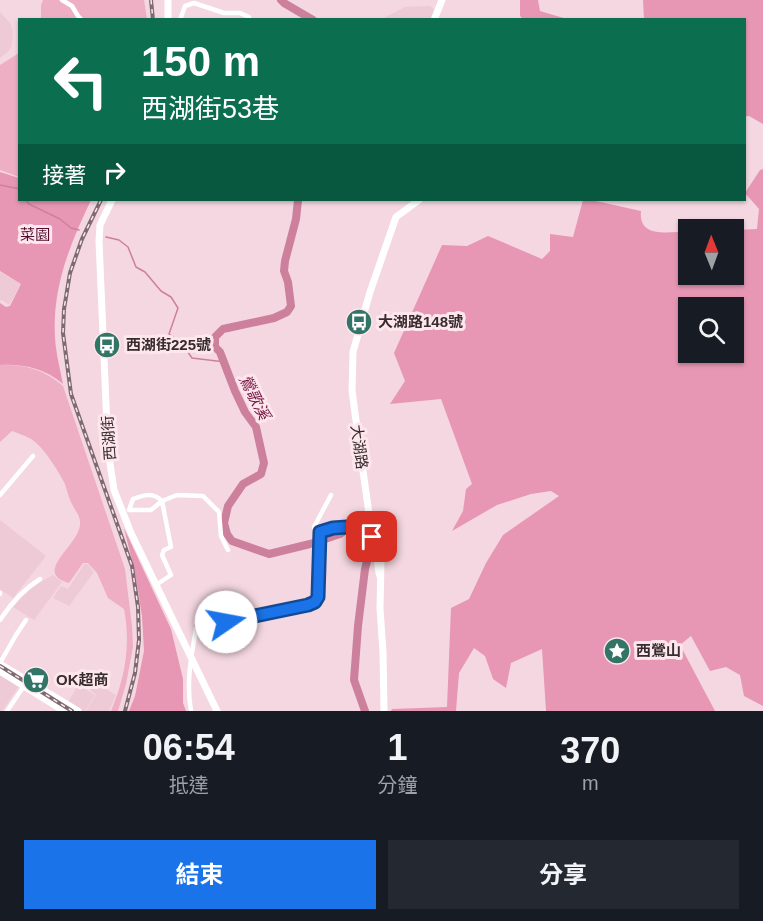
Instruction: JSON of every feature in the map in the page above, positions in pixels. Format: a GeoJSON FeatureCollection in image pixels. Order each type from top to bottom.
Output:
{"type":"FeatureCollection","features":[{"type":"Feature","properties":{"kind":"street"},"geometry":{"type":"LineString","coordinates":[[62,0],[72,6],[80,18]]}},
{"type":"Feature","properties":{"kind":"street"},"geometry":{"type":"LineString","coordinates":[[168,0],[168,18]]}},
{"type":"Feature","properties":{"kind":"street"},"geometry":{"type":"LineString","coordinates":[[435,18],[442,0]]}},
{"type":"Feature","properties":{"kind":"street"},"geometry":{"type":"LineString","coordinates":[[181,18],[185,6],[194,3],[202,3],[224,13],[240,14],[249,18]]}},
{"type":"Feature","properties":{"kind":"street","name":"西湖街"},"geometry":{"type":"LineString","coordinates":[[112,201],[100,225],[99,241],[108,450],[114,490],[130,533],[217,711]]}},
{"type":"Feature","properties":{"kind":"street","name":"大湖路"},"geometry":{"type":"LineString","coordinates":[[384,711],[380,549],[370,521],[355,421],[352,390],[353,352],[370,292],[396,217],[418,201]]}},
{"type":"Feature","properties":{"kind":"street"},"geometry":{"type":"LineString","coordinates":[[0,495],[33,456]]}},
{"type":"Feature","properties":{"kind":"street"},"geometry":{"type":"LineString","coordinates":[[155,586],[171,575],[162,555],[164,550],[171,547],[162,501],[158,496],[146,494],[133,498],[129,510],[151,510],[162,501],[177,495],[203,496],[219,512],[221,536],[228,550]]}},
{"type":"Feature","properties":{"kind":"street"},"geometry":{"type":"LineString","coordinates":[[191,711],[188,694],[196,629],[315,602],[318,597],[320,532],[314,526],[331,495]]}},
{"type":"Feature","properties":{"kind":"street"},"geometry":{"type":"LineString","coordinates":[[320,532],[347,526],[361,526],[367,530],[376,548],[376,569],[380,582]]}},
{"type":"Feature","properties":{"kind":"street"},"geometry":{"type":"LineString","coordinates":[[0,620],[11,604],[40,579]]}},
{"type":"Feature","properties":{"kind":"street"},"geometry":{"type":"LineString","coordinates":[[26,620],[0,663],[64,711]]}},
{"type":"Feature","properties":{"kind":"street"},"geometry":{"type":"LineString","coordinates":[[0,671],[78,711]]}},
{"type":"Feature","properties":{"kind":"street"},"geometry":{"type":"LineString","coordinates":[[7,711],[26,683]]}},
{"type":"Feature","properties":{"kind":"shaded area"},"geometry":{"type":"Polygon","coordinates":[[[43,0],[144,0],[147,18],[41,18],[43,0]]]}},
{"type":"Feature","properties":{"kind":"shaded area"},"geometry":{"type":"Polygon","coordinates":[[[430,6],[434,9],[432,18],[384,18],[405,7],[430,6]]]}},
{"type":"Feature","properties":{"kind":"shaded area"},"geometry":{"type":"Polygon","coordinates":[[[0,12],[10,23],[13,31],[12,45],[9,51],[0,58],[0,12]]]}},
{"type":"Feature","properties":{"kind":"shaded area"},"geometry":{"type":"Polygon","coordinates":[[[18,54],[18,177],[0,170],[0,65],[18,54]]]}},
{"type":"Feature","properties":{"kind":"shaded area"},"geometry":{"type":"Polygon","coordinates":[[[0,272],[21,284],[9,305],[0,300],[0,272]]]}},
{"type":"Feature","properties":{"kind":"shaded area"},"geometry":{"type":"Polygon","coordinates":[[[0,365],[17,365],[33,369],[49,375],[63,386],[125,569],[133,647],[118,711],[111,711],[120,686],[127,648],[124,609],[108,598],[97,573],[88,563],[83,563],[69,583],[55,573],[60,558],[77,533],[80,519],[64,482],[44,451],[34,441],[12,431],[0,442],[0,365]]]}},
{"type":"Feature","properties":{"kind":"shaded area"},"geometry":{"type":"Polygon","coordinates":[[[0,520],[46,556],[13,598],[0,589],[0,520]]]}},
{"type":"Feature","properties":{"kind":"shaded area"},"geometry":{"type":"Polygon","coordinates":[[[84,564],[88,564],[94,572],[69,606],[53,598],[61,586],[68,589],[84,564]]]}},
{"type":"Feature","properties":{"kind":"shaded area"},"geometry":{"type":"Polygon","coordinates":[[[53,575],[62,582],[34,620],[13,607],[27,590],[53,575]]]}},
{"type":"Feature","properties":{"kind":"shaded area"},"geometry":{"type":"Polygon","coordinates":[[[0,673],[19,686],[2,711],[0,711],[0,673]]]}},
{"type":"Feature","properties":{"kind":"shaded area"},"geometry":{"type":"Polygon","coordinates":[[[94,682],[116,695],[109,711],[86,711],[96,695],[90,690],[94,682]]]}},
{"type":"Feature","properties":{"kind":"shaded area"},"geometry":{"type":"Polygon","coordinates":[[[78,685],[95,695],[85,711],[79,711],[67,704],[78,685]]]}},
{"type":"Feature","properties":{"kind":"green space"},"geometry":{"type":"Polygon","coordinates":[[[520,0],[538,0],[540,11],[564,18],[522,18],[520,0]]]}},
{"type":"Feature","properties":{"kind":"green space"},"geometry":{"type":"Polygon","coordinates":[[[643,0],[763,0],[763,124],[746,116],[746,18],[644,18],[643,0]]]}},
{"type":"Feature","properties":{"kind":"green space"},"geometry":{"type":"Polygon","coordinates":[[[763,169],[763,706],[744,696],[740,675],[726,667],[710,671],[691,636],[680,645],[715,711],[546,711],[542,649],[511,663],[506,688],[493,679],[485,656],[474,648],[459,673],[456,711],[391,711],[392,709],[447,707],[451,608],[469,599],[486,563],[503,535],[559,496],[551,491],[531,494],[497,505],[452,531],[463,511],[466,489],[472,484],[441,399],[390,404],[405,381],[394,353],[442,245],[467,246],[488,236],[542,259],[550,251],[550,234],[573,237],[583,201],[596,201],[641,211],[641,220],[650,230],[678,231],[678,285],[744,285],[744,230],[757,229],[759,209],[746,194],[760,170],[763,169]]]}},
{"type":"Feature","properties":{"kind":"green space","name":"菜園"},"geometry":{"type":"Polygon","coordinates":[[[0,172],[18,178],[18,201],[91,201],[64,266],[56,301],[55,338],[63,384],[49,374],[33,368],[0,365],[0,303],[6,307],[10,306],[21,284],[0,271],[0,172]]]}},
{"type":"Feature","properties":{"kind":"green space"},"geometry":{"type":"Polygon","coordinates":[[[124,528],[171,629],[183,679],[183,703],[186,711],[129,711],[135,696],[144,651],[142,616],[124,528]]]}},
{"type":"Feature","properties":{"kind":"waterway","name":"鶯歌溪"},"geometry":{"type":"LineString","coordinates":[[281,0],[310,18]]}},
{"type":"Feature","properties":{"kind":"waterway"},"geometry":{"type":"LineString","coordinates":[[0,185],[18,189]]}},
{"type":"Feature","properties":{"kind":"waterway"},"geometry":{"type":"LineString","coordinates":[[27,201],[60,219],[71,228],[79,230]]}},
{"type":"Feature","properties":{"kind":"waterway","name":"鶯歌溪"},"geometry":{"type":"LineString","coordinates":[[298,201],[284,271],[291,306],[287,312],[274,318],[223,329],[215,337],[215,347],[220,352],[235,391],[245,412],[256,427],[264,463],[261,474],[243,484],[228,506],[224,523],[232,541],[269,554],[340,534],[349,527],[360,529],[367,539],[370,550],[365,569],[354,680],[365,711]]}},
{"type":"Feature","properties":{"kind":"waterway"},"geometry":{"type":"LineString","coordinates":[[106,237],[119,240],[128,247],[136,267],[145,272],[161,291],[171,297],[178,308],[169,334],[183,345],[192,358],[225,362]]}},
{"type":"Feature","properties":{"kind":"railway"},"geometry":{"type":"LineString","coordinates":[[151,0],[153,18]]}},
{"type":"Feature","properties":{"kind":"railway"},"geometry":{"type":"LineString","coordinates":[[101,201],[82,239],[70,273],[63,333],[71,394],[132,566],[138,607],[139,640],[135,673],[125,711]]}},
{"type":"Feature","properties":{"kind":"railway"},"geometry":{"type":"LineString","coordinates":[[0,666],[72,711]]}},
{"type":"Feature","properties":{"kind":"place","name":"大湖路148號"},"geometry":{"type":"Point","coordinates":[359,322]}},
{"type":"Feature","properties":{"kind":"place","name":"西湖街225號"},"geometry":{"type":"Point","coordinates":[107,345]}},
{"type":"Feature","properties":{"kind":"place","name":"西鶯山"},"geometry":{"type":"Point","coordinates":[617,651]}},
{"type":"Feature","properties":{"kind":"place","name":"OK超商"},"geometry":{"type":"Point","coordinates":[36,680]}},
{"type":"Feature","properties":{"kind":"route"},"geometry":{"type":"LineString","coordinates":[[226,622],[315,602],[318,597],[320,532],[333,528],[361,526],[372,537]]}}]}
